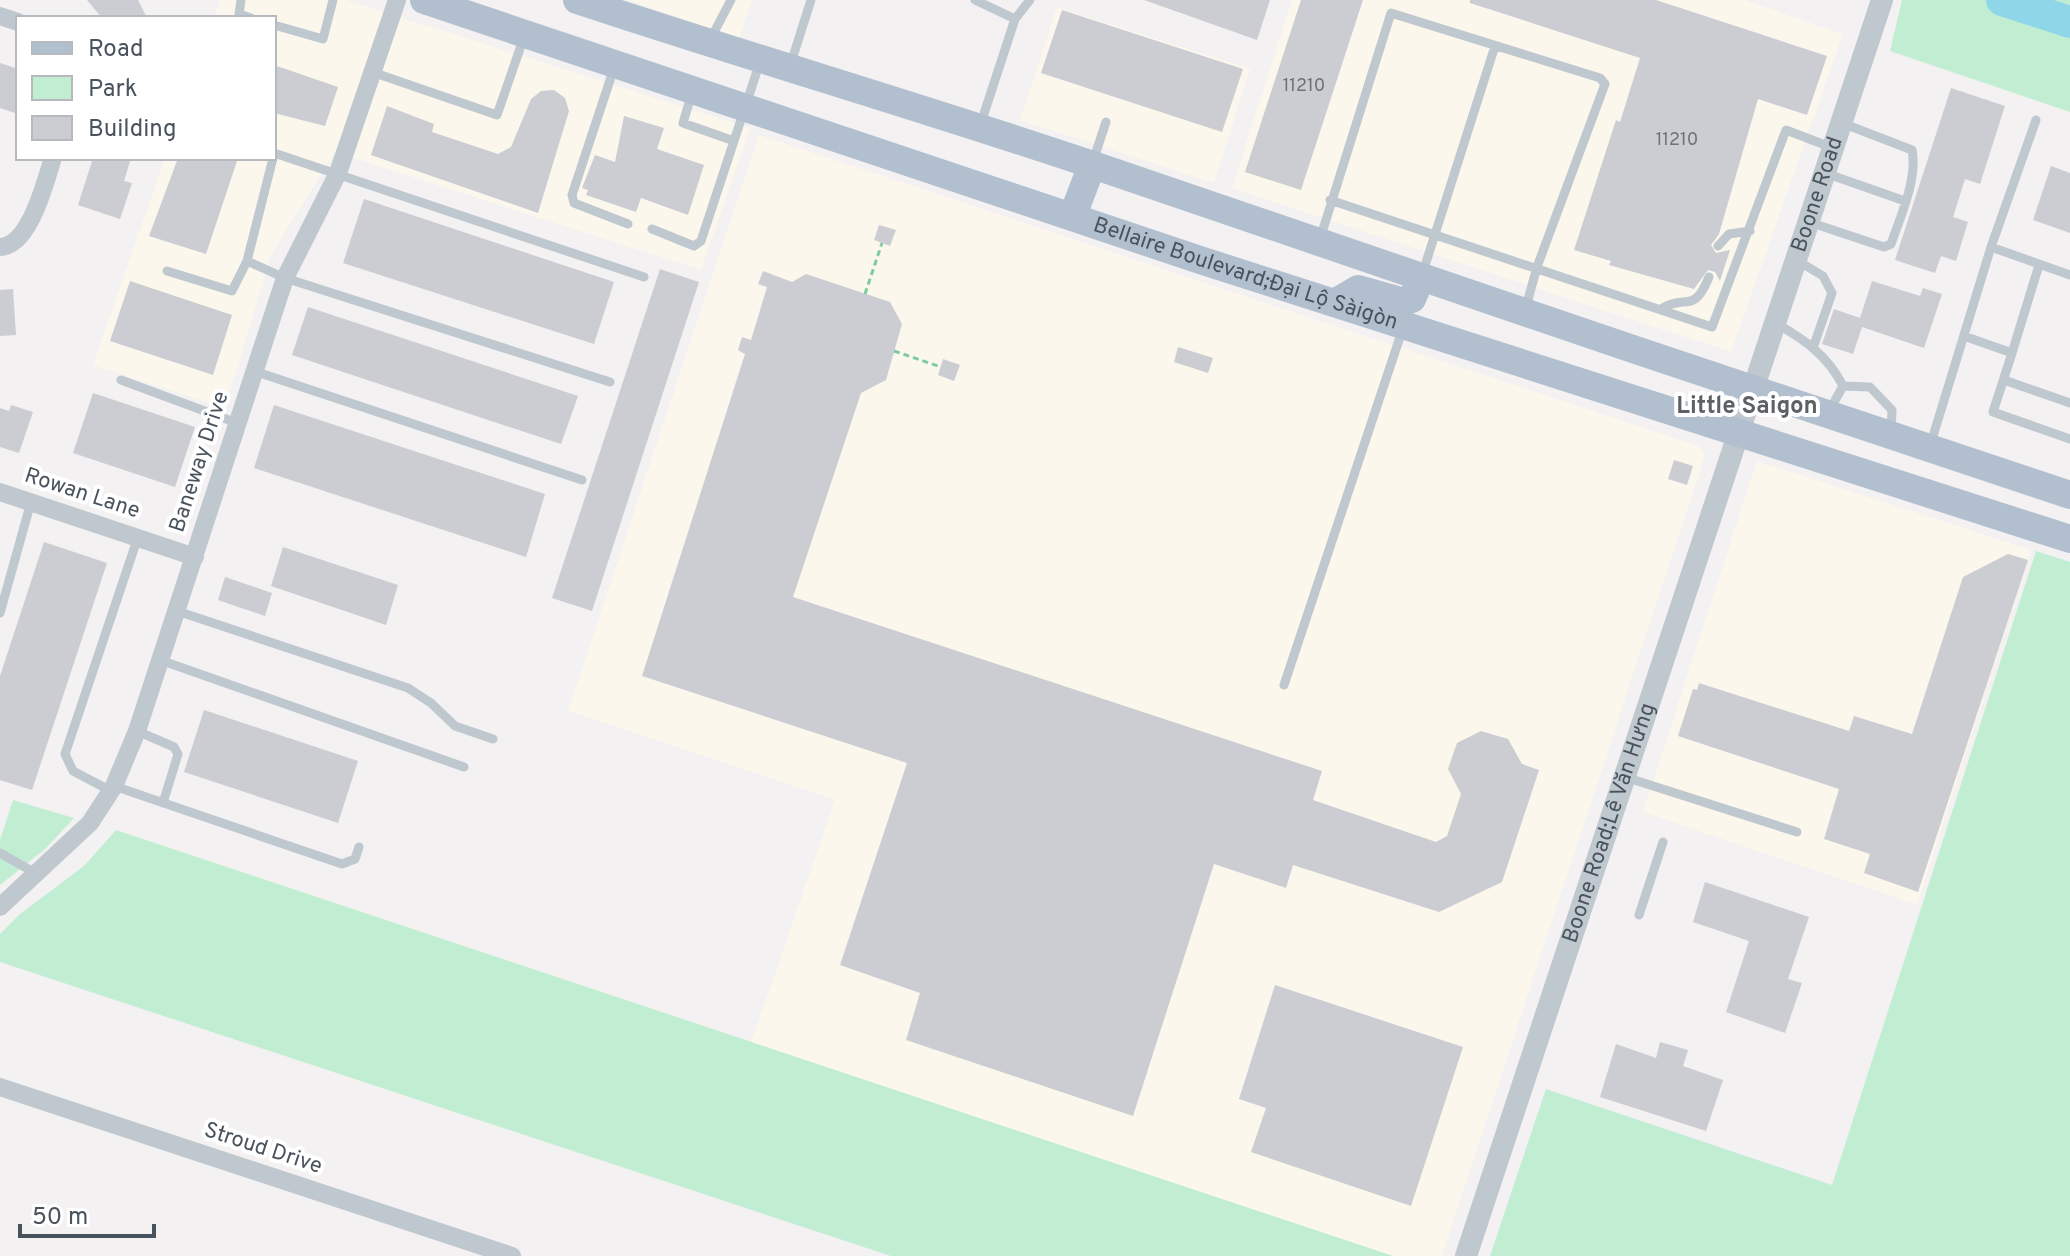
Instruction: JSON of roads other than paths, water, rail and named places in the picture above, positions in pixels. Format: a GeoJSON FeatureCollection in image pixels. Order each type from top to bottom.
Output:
{"type":"FeatureCollection","features":[{"type":"Feature","properties":{"kind":"main road","name":"Bellaire Boulevard;Đại Lộ Sàigòn"},"geometry":{"type":"LineString","coordinates":[[424,0],[1334,303],[2070,539]]}},
{"type":"Feature","properties":{"kind":"main road"},"geometry":{"type":"LineString","coordinates":[[577,0],[613,6],[760,62],[1092,165],[1524,314],[2070,495]]}},
{"type":"Feature","properties":{"kind":"main road"},"geometry":{"type":"LineString","coordinates":[[1073,215],[1092,165]]}},
{"type":"Feature","properties":{"kind":"main road"},"geometry":{"type":"LineString","coordinates":[[1334,303],[1358,289],[1404,302],[1412,299],[1421,278]]}},
{"type":"Feature","properties":{"kind":"main road"},"geometry":{"type":"LineString","coordinates":[[2018,522],[2032,483]]}},
{"type":"Feature","properties":{"kind":"street","name":"Baneway Drive"},"geometry":{"type":"LineString","coordinates":[[0,907],[90,823],[112,789],[137,731],[285,278],[338,173],[375,73],[397,0]]}},
{"type":"Feature","properties":{"kind":"street","name":"Boone Road"},"geometry":{"type":"LineString","coordinates":[[1752,390],[1879,10]]}},
{"type":"Feature","properties":{"kind":"street"},"geometry":{"type":"LineString","coordinates":[[0,247],[7,247],[21,235],[36,210],[52,160]]}},
{"type":"Feature","properties":{"kind":"street","name":"Boone Road;Lê Văn Hưng"},"geometry":{"type":"LineString","coordinates":[[1466,1256],[1752,390]]}},
{"type":"Feature","properties":{"kind":"street","name":"Rowan Lane"},"geometry":{"type":"LineString","coordinates":[[0,492],[195,557]]}},
{"type":"Feature","properties":{"kind":"street","name":"Stroud Drive"},"geometry":{"type":"LineString","coordinates":[[0,1087],[512,1256]]}},
{"type":"Feature","properties":{"kind":"lane"},"geometry":{"type":"LineString","coordinates":[[241,0],[239,14],[245,16]]}},
{"type":"Feature","properties":{"kind":"lane"},"geometry":{"type":"LineString","coordinates":[[276,26],[323,39],[333,0]]}},
{"type":"Feature","properties":{"kind":"lane"},"geometry":{"type":"LineString","coordinates":[[708,44],[731,0]]}},
{"type":"Feature","properties":{"kind":"lane"},"geometry":{"type":"LineString","coordinates":[[789,70],[811,0]]}},
{"type":"Feature","properties":{"kind":"lane"},"geometry":{"type":"LineString","coordinates":[[975,0],[1015,19]]}},
{"type":"Feature","properties":{"kind":"lane"},"geometry":{"type":"LineString","coordinates":[[978,130],[1015,19],[1030,0]]}},
{"type":"Feature","properties":{"kind":"lane"},"geometry":{"type":"LineString","coordinates":[[1319,243],[1391,13],[1604,81],[1537,267],[1524,314]]}},
{"type":"Feature","properties":{"kind":"lane"},"geometry":{"type":"LineString","coordinates":[[375,73],[497,115],[525,34]]}},
{"type":"Feature","properties":{"kind":"lane"},"geometry":{"type":"LineString","coordinates":[[1421,278],[1495,46]]}},
{"type":"Feature","properties":{"kind":"lane"},"geometry":{"type":"LineString","coordinates":[[652,229],[698,245],[760,62]]}},
{"type":"Feature","properties":{"kind":"lane"},"geometry":{"type":"LineString","coordinates":[[615,64],[572,195],[574,203],[585,209],[628,224]]}},
{"type":"Feature","properties":{"kind":"lane"},"geometry":{"type":"LineString","coordinates":[[693,90],[683,123],[734,141]]}},
{"type":"Feature","properties":{"kind":"lane"},"geometry":{"type":"LineString","coordinates":[[1929,449],[1991,247],[2036,120]]}},
{"type":"Feature","properties":{"kind":"lane"},"geometry":{"type":"LineString","coordinates":[[1092,165],[1106,122]]}},
{"type":"Feature","properties":{"kind":"lane"},"geometry":{"type":"LineString","coordinates":[[1809,222],[1884,247],[1891,244],[1905,201],[1912,150],[1842,123]]}},
{"type":"Feature","properties":{"kind":"lane"},"geometry":{"type":"LineString","coordinates":[[1330,200],[1712,327],[1786,130],[1833,148]]}},
{"type":"Feature","properties":{"kind":"lane"},"geometry":{"type":"LineString","coordinates":[[276,157],[338,173],[644,277]]}},
{"type":"Feature","properties":{"kind":"lane"},"geometry":{"type":"LineString","coordinates":[[167,271],[232,291],[247,261],[272,160]]}},
{"type":"Feature","properties":{"kind":"lane"},"geometry":{"type":"LineString","coordinates":[[1825,173],[1905,201]]}},
{"type":"Feature","properties":{"kind":"lane"},"geometry":{"type":"LineString","coordinates":[[1718,246],[1729,234],[1750,231]]}},
{"type":"Feature","properties":{"kind":"lane"},"geometry":{"type":"LineString","coordinates":[[1991,247],[2070,275]]}},
{"type":"Feature","properties":{"kind":"lane"},"geometry":{"type":"LineString","coordinates":[[1796,260],[1823,276],[1832,293],[1814,345]]}},
{"type":"Feature","properties":{"kind":"lane"},"geometry":{"type":"LineString","coordinates":[[247,261],[285,278],[610,382]]}},
{"type":"Feature","properties":{"kind":"lane"},"geometry":{"type":"LineString","coordinates":[[2039,265],[1993,412],[2070,439]]}},
{"type":"Feature","properties":{"kind":"lane"},"geometry":{"type":"LineString","coordinates":[[1661,309],[1671,303],[1687,304],[1697,299],[1709,277]]}},
{"type":"Feature","properties":{"kind":"lane"},"geometry":{"type":"LineString","coordinates":[[1775,322],[1814,345],[1834,369],[1843,386]]}},
{"type":"Feature","properties":{"kind":"lane"},"geometry":{"type":"LineString","coordinates":[[1284,685],[1404,325]]}},
{"type":"Feature","properties":{"kind":"lane"},"geometry":{"type":"LineString","coordinates":[[1964,336],[2012,353]]}},
{"type":"Feature","properties":{"kind":"lane"},"geometry":{"type":"LineString","coordinates":[[254,371],[582,480]]}},
{"type":"Feature","properties":{"kind":"lane"},"geometry":{"type":"LineString","coordinates":[[121,380],[237,423]]}},
{"type":"Feature","properties":{"kind":"lane"},"geometry":{"type":"LineString","coordinates":[[2004,380],[2070,403]]}},
{"type":"Feature","properties":{"kind":"lane"},"geometry":{"type":"LineString","coordinates":[[1827,415],[1836,393],[1843,386],[1870,387],[1892,410],[1891,436]]}},
{"type":"Feature","properties":{"kind":"lane"},"geometry":{"type":"LineString","coordinates":[[0,613],[31,502]]}},
{"type":"Feature","properties":{"kind":"lane"},"geometry":{"type":"LineString","coordinates":[[138,537],[65,754],[73,771],[112,789],[163,803],[342,864],[355,859],[359,847]]}},
{"type":"Feature","properties":{"kind":"lane"},"geometry":{"type":"LineString","coordinates":[[177,611],[408,688],[455,726],[493,739]]}},
{"type":"Feature","properties":{"kind":"lane"},"geometry":{"type":"LineString","coordinates":[[160,660],[464,767]]}},
{"type":"Feature","properties":{"kind":"lane"},"geometry":{"type":"LineString","coordinates":[[137,731],[174,747],[178,754],[163,803]]}},
{"type":"Feature","properties":{"kind":"lane"},"geometry":{"type":"LineString","coordinates":[[1625,777],[1797,832]]}},
{"type":"Feature","properties":{"kind":"lane"},"geometry":{"type":"LineString","coordinates":[[1639,915],[1663,842]]}},
{"type":"Feature","properties":{"kind":"lane"},"geometry":{"type":"LineString","coordinates":[[0,853],[37,874]]}},
{"type":"Feature","properties":{"kind":"waterway"},"geometry":{"type":"LineString","coordinates":[[2002,0],[2070,22]]}},
{"type":"Feature","properties":{"kind":"district","name":"Little Saigon"},"geometry":{"type":"Point","coordinates":[1747,407]}}]}
